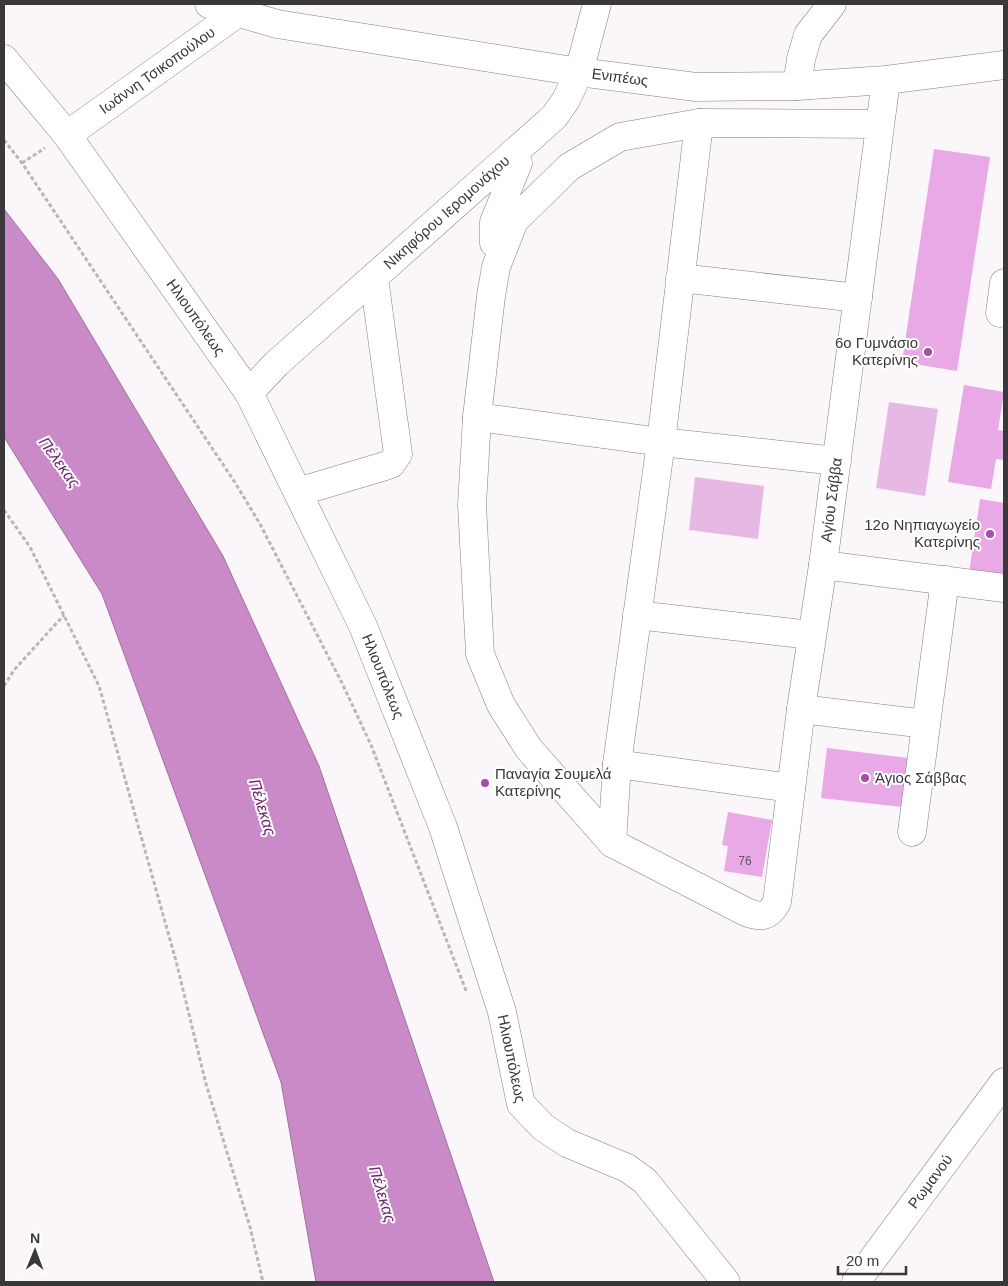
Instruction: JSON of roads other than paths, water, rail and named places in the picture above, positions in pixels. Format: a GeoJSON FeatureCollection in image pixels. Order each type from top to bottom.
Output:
{"type":"FeatureCollection","features":[{"type":"Feature","properties":{"kind":"street","name":"Ενιπέως"},"geometry":{"type":"LineString","coordinates":[[209,4],[242,8],[277,24],[579,72],[696,87],[797,86],[886,80],[1004,65]]}},
{"type":"Feature","properties":{"kind":"street","name":"Νικηφόρου Ιερομονάχου"},"geometry":{"type":"LineString","coordinates":[[249,392],[276,364],[554,117],[566,100],[579,72],[597,4]]}},
{"type":"Feature","properties":{"kind":"street"},"geometry":{"type":"LineString","coordinates":[[797,86],[801,59],[808,35],[832,4]]}},
{"type":"Feature","properties":{"kind":"street","name":"Ιωάννη Τσικοπούλου"},"geometry":{"type":"LineString","coordinates":[[67,134],[242,8]]}},
{"type":"Feature","properties":{"kind":"street","name":"Ηλιουπόλεως"},"geometry":{"type":"LineString","coordinates":[[4,59],[67,134],[249,392],[362,626],[442,827],[502,1012],[521,1104],[543,1127],[567,1143],[627,1168],[645,1181],[726,1282]]}},
{"type":"Feature","properties":{"kind":"street","name":"Αγίου Σάββα"},"geometry":{"type":"LineString","coordinates":[[612,843],[756,916],[767,915],[773,910],[777,902],[801,709],[823,565],[886,80]]}},
{"type":"Feature","properties":{"kind":"street"},"geometry":{"type":"LineString","coordinates":[[612,843],[529,749],[500,706],[480,654],[472,505],[477,417],[496,267],[514,221],[569,167],[620,137],[699,123],[880,124]]}},
{"type":"Feature","properties":{"kind":"street"},"geometry":{"type":"LineString","coordinates":[[612,843],[617,764],[661,442],[699,123]]}},
{"type":"Feature","properties":{"kind":"street"},"geometry":{"type":"LineString","coordinates":[[496,267],[493,234],[494,222],[518,163],[513,154]]}},
{"type":"Feature","properties":{"kind":"street"},"geometry":{"type":"LineString","coordinates":[[298,492],[386,466],[391,464],[398,454],[374,278]]}},
{"type":"Feature","properties":{"kind":"street"},"geometry":{"type":"LineString","coordinates":[[680,278],[858,298]]}},
{"type":"Feature","properties":{"kind":"street"},"geometry":{"type":"LineString","coordinates":[[1000,313],[1004,283]]}},
{"type":"Feature","properties":{"kind":"street"},"geometry":{"type":"LineString","coordinates":[[477,417],[661,442],[837,461]]}},
{"type":"Feature","properties":{"kind":"street"},"geometry":{"type":"LineString","coordinates":[[823,565],[1004,588]]}},
{"type":"Feature","properties":{"kind":"street"},"geometry":{"type":"LineString","coordinates":[[912,832],[945,580]]}},
{"type":"Feature","properties":{"kind":"street"},"geometry":{"type":"LineString","coordinates":[[637,615],[811,635]]}},
{"type":"Feature","properties":{"kind":"street"},"geometry":{"type":"LineString","coordinates":[[801,709],[926,724]]}},
{"type":"Feature","properties":{"kind":"street"},"geometry":{"type":"LineString","coordinates":[[617,764],[791,788]]}},
{"type":"Feature","properties":{"kind":"street","name":"Ρωμανού"},"geometry":{"type":"LineString","coordinates":[[856,1282],[994,1116],[1004,1082]]}},
{"type":"Feature","properties":{"kind":"water","name":"Πέλεκας"},"geometry":{"type":"Polygon","coordinates":[[[4,209],[58,279],[223,556],[319,766],[494,1282],[316,1282],[281,1082],[102,594],[4,437],[4,209]]]}},
{"type":"Feature","properties":{"kind":"place","name":"6ο Γυμνάσιο Κατερίνης"},"geometry":{"type":"Point","coordinates":[928,352]}},
{"type":"Feature","properties":{"kind":"place","name":"12ο Νηπιαγωγείο Κατερίνης"},"geometry":{"type":"Point","coordinates":[990,534]}},
{"type":"Feature","properties":{"kind":"place","name":"Άγιος Σάββας"},"geometry":{"type":"Point","coordinates":[865,778]}},
{"type":"Feature","properties":{"kind":"place","name":"Παναγία Σουμελά Κατερίνης"},"geometry":{"type":"Point","coordinates":[485,783]}}]}
